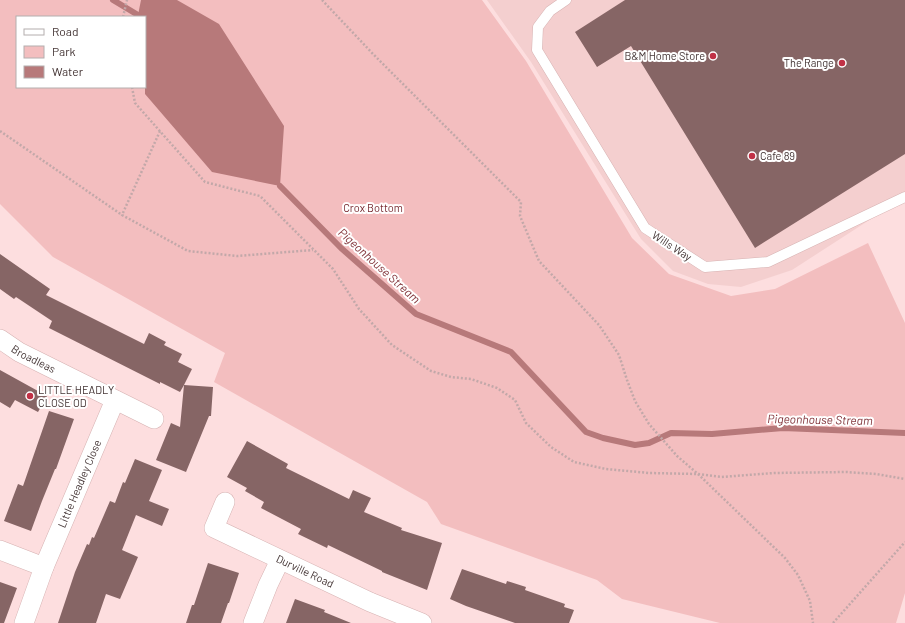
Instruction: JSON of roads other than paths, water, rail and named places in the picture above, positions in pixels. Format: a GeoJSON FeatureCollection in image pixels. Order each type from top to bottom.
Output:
{"type":"FeatureCollection","features":[{"type":"Feature","properties":{"kind":"street","name":"Broadleas"},"geometry":{"type":"LineString","coordinates":[[0,339],[20,352],[154,419]]}},
{"type":"Feature","properties":{"kind":"street","name":"Little Headley Close"},"geometry":{"type":"LineString","coordinates":[[24,623],[44,567],[115,400]]}},
{"type":"Feature","properties":{"kind":"street","name":"Durville Road"},"geometry":{"type":"LineString","coordinates":[[225,502],[214,528],[370,602],[422,623]]}},
{"type":"Feature","properties":{"kind":"street"},"geometry":{"type":"LineString","coordinates":[[0,550],[44,567]]}},
{"type":"Feature","properties":{"kind":"street"},"geometry":{"type":"LineString","coordinates":[[253,623],[280,560]]}},
{"type":"Feature","properties":{"kind":"lane","name":"Wills Way"},"geometry":{"type":"LineString","coordinates":[[566,0],[550,11],[538,27],[537,50],[645,228],[705,267],[768,262],[905,197]]}},
{"type":"Feature","properties":{"kind":"water"},"geometry":{"type":"Polygon","coordinates":[[[141,0],[177,0],[219,24],[284,126],[280,186],[212,172],[145,94],[146,16],[138,15],[141,0]]]}},
{"type":"Feature","properties":{"kind":"waterway","name":"Pigeonhouse Stream"},"geometry":{"type":"LineString","coordinates":[[113,0],[138,15]]}},
{"type":"Feature","properties":{"kind":"waterway","name":"Pigeonhouse Stream"},"geometry":{"type":"LineString","coordinates":[[280,186],[341,248],[416,314],[511,352],[586,432],[603,438],[635,445],[649,443],[671,433],[712,434],[783,428],[905,433]]}},
{"type":"Feature","properties":{"kind":"place","name":"B&M Home Store"},"geometry":{"type":"Point","coordinates":[713,56]}},
{"type":"Feature","properties":{"kind":"place","name":"The Range"},"geometry":{"type":"Point","coordinates":[842,63]}},
{"type":"Feature","properties":{"kind":"place","name":"Cafe 89"},"geometry":{"type":"Point","coordinates":[752,156]}},
{"type":"Feature","properties":{"kind":"place","name":"LITTLE HEADLY CLOSE OD"},"geometry":{"type":"Point","coordinates":[30,396]}},
{"type":"Feature","properties":{"kind":"park label","name":"Crox Bottom"},"geometry":{"type":"Point","coordinates":[373,208]}}]}
